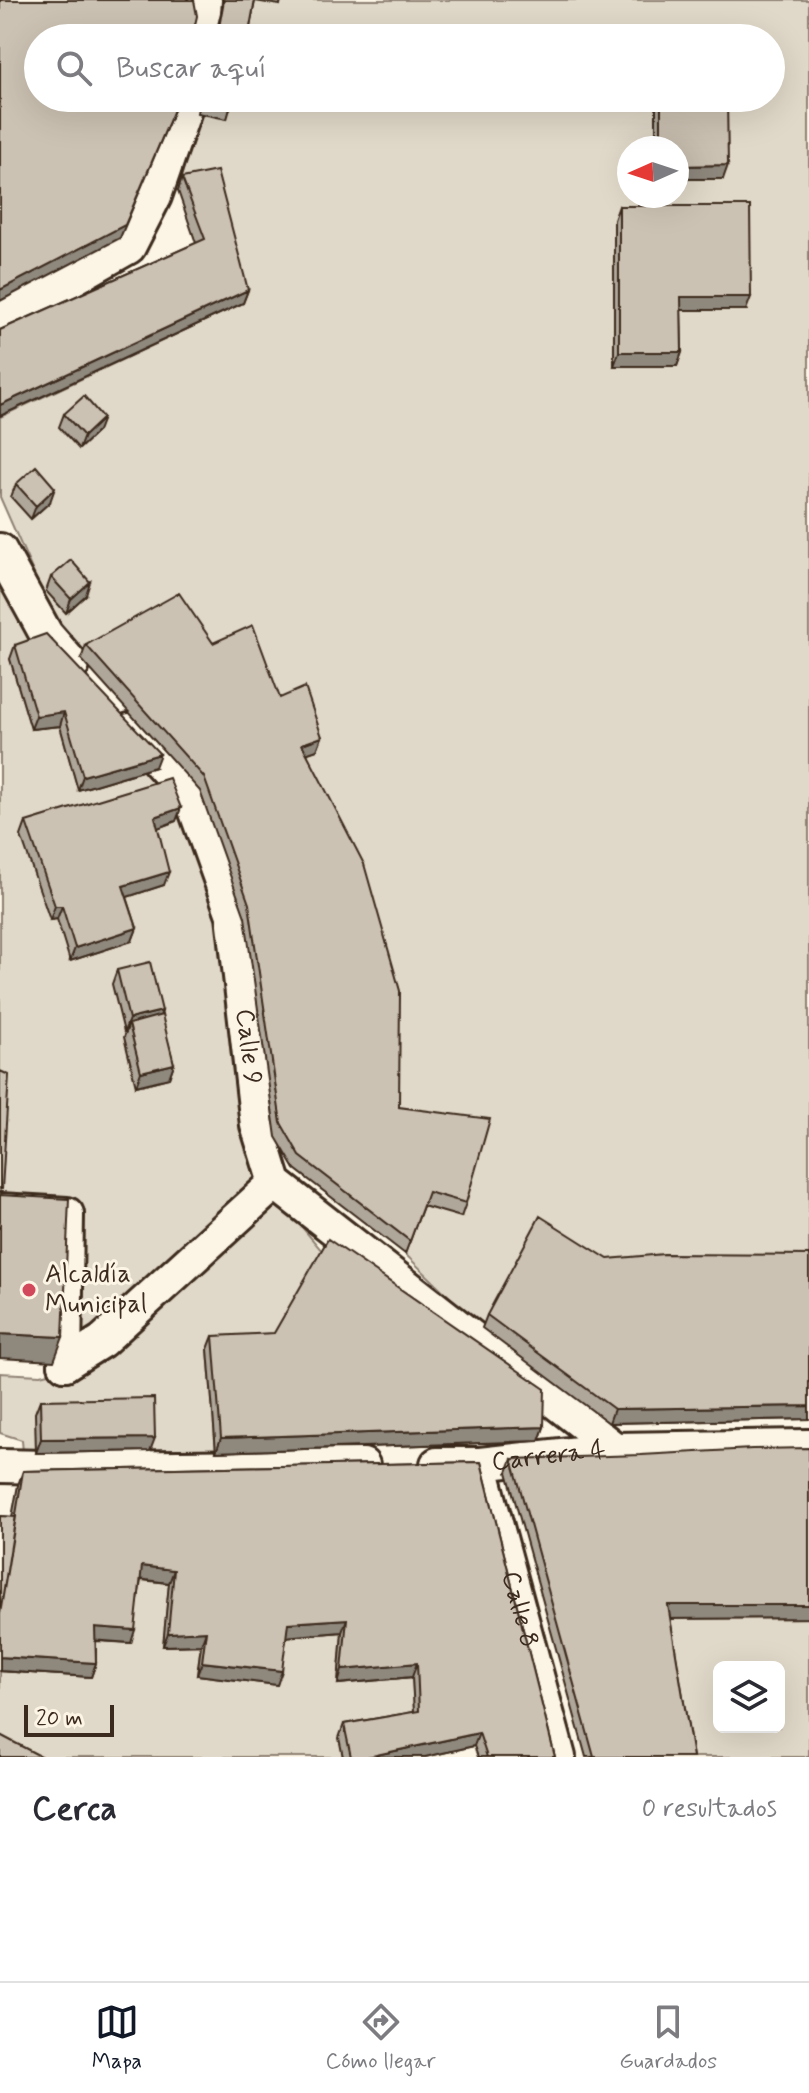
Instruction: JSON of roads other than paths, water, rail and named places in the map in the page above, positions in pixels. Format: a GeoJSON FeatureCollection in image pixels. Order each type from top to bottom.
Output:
{"type":"FeatureCollection","features":[{"type":"Feature","properties":{"kind":"street"},"geometry":{"type":"LineString","coordinates":[[203,24],[205,0]]}},
{"type":"Feature","properties":{"kind":"street"},"geometry":{"type":"LineString","coordinates":[[0,320],[129,247],[155,196],[184,112]]}},
{"type":"Feature","properties":{"kind":"street","name":"Calle 9"},"geometry":{"type":"LineString","coordinates":[[0,550],[46,634],[191,798],[233,915],[257,1125],[275,1183]]}},
{"type":"Feature","properties":{"kind":"street"},"geometry":{"type":"LineString","coordinates":[[0,1210],[67,1214],[65,1364],[102,1341],[275,1183],[615,1449]]}},
{"type":"Feature","properties":{"kind":"street","name":"Carrera 4"},"geometry":{"type":"LineString","coordinates":[[0,1466],[480,1464],[615,1449],[809,1446]]}},
{"type":"Feature","properties":{"kind":"street","name":"Calle 8"},"geometry":{"type":"LineString","coordinates":[[480,1464],[559,1757]]}},
{"type":"Feature","properties":{"kind":"place","name":"Alcaldía Municipal"},"geometry":{"type":"Point","coordinates":[29,1290]}}]}
